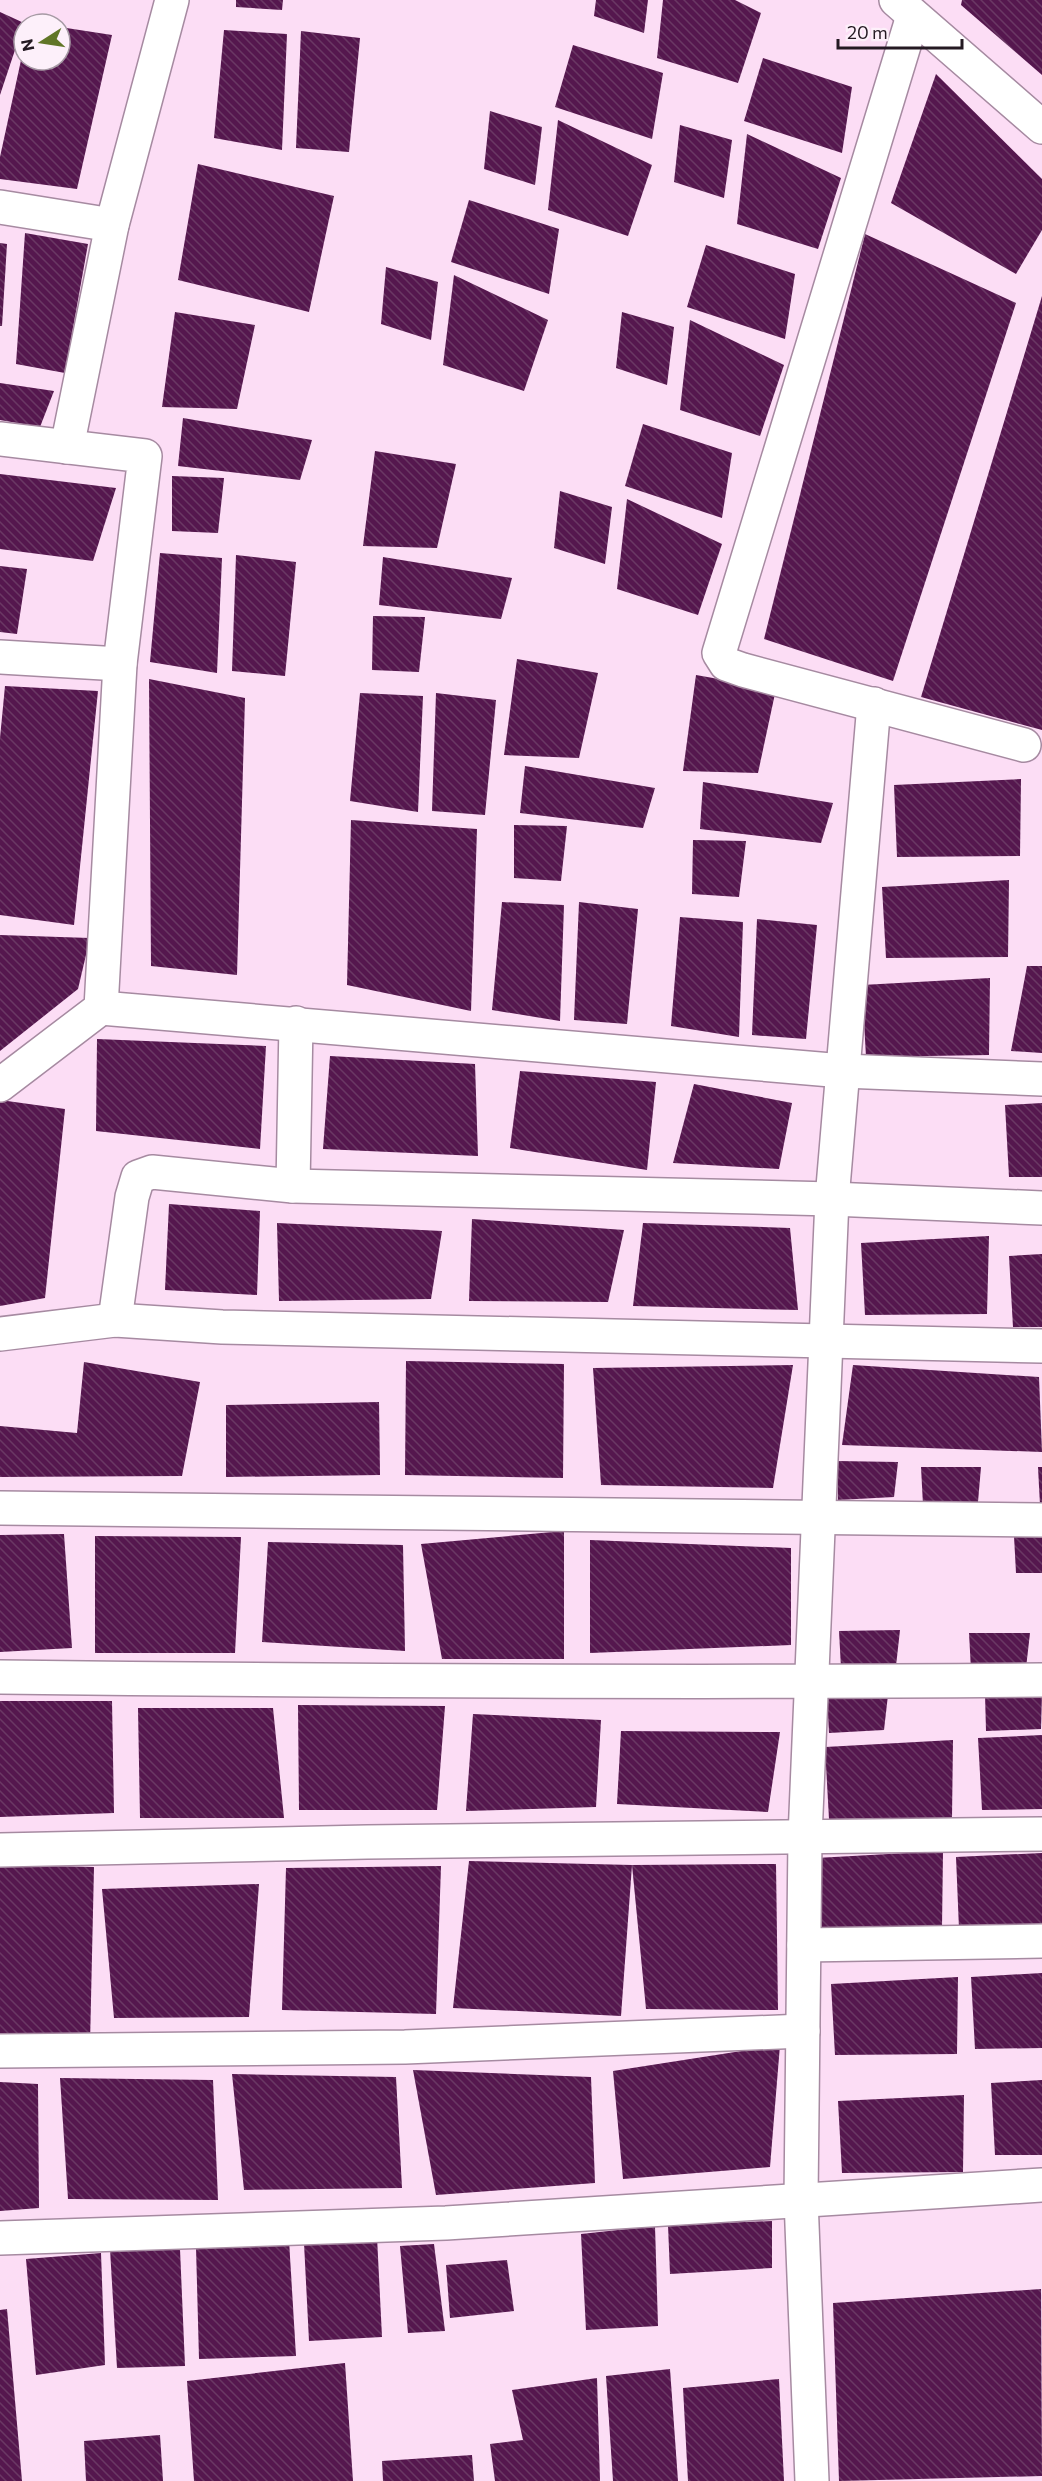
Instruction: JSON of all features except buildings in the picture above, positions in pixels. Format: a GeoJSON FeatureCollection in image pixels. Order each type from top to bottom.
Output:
{"type":"FeatureCollection","features":[{"type":"Feature","properties":{"kind":"street"},"geometry":{"type":"LineString","coordinates":[[67,447],[112,225],[172,0]]}},
{"type":"Feature","properties":{"kind":"street"},"geometry":{"type":"LineString","coordinates":[[1024,745],[726,664],[719,653],[904,8],[1042,127]]}},
{"type":"Feature","properties":{"kind":"street"},"geometry":{"type":"LineString","coordinates":[[0,207],[112,225]]}},
{"type":"Feature","properties":{"kind":"street"},"geometry":{"type":"LineString","coordinates":[[0,439],[145,456],[120,664],[101,1008]]}},
{"type":"Feature","properties":{"kind":"street"},"geometry":{"type":"LineString","coordinates":[[0,657],[120,664]]}},
{"type":"Feature","properties":{"kind":"street"},"geometry":{"type":"LineString","coordinates":[[813,2481],[801,2199],[805,1837],[832,1199],[874,704]]}},
{"type":"Feature","properties":{"kind":"street"},"geometry":{"type":"LineString","coordinates":[[0,1086],[101,1008],[843,1071],[1042,1079]]}},
{"type":"Feature","properties":{"kind":"street"},"geometry":{"type":"LineString","coordinates":[[294,1186],[296,1023]]}},
{"type":"Feature","properties":{"kind":"street"},"geometry":{"type":"LineString","coordinates":[[115,1320],[132,1197],[138,1177],[152,1172],[294,1186],[832,1199],[1042,1208]]}},
{"type":"Feature","properties":{"kind":"street"},"geometry":{"type":"LineString","coordinates":[[0,1334],[115,1320],[222,1327],[1042,1347]]}},
{"type":"Feature","properties":{"kind":"street"},"geometry":{"type":"LineString","coordinates":[[0,1508],[1042,1520]]}},
{"type":"Feature","properties":{"kind":"street"},"geometry":{"type":"LineString","coordinates":[[0,1677],[812,1682],[1042,1680]]}},
{"type":"Feature","properties":{"kind":"street"},"geometry":{"type":"LineString","coordinates":[[0,1850],[1042,1834]]}},
{"type":"Feature","properties":{"kind":"street"},"geometry":{"type":"LineString","coordinates":[[804,1946],[1042,1941]]}},
{"type":"Feature","properties":{"kind":"street"},"geometry":{"type":"LineString","coordinates":[[0,2051],[405,2047],[803,2031]]}},
{"type":"Feature","properties":{"kind":"street"},"geometry":{"type":"LineString","coordinates":[[0,2238],[446,2223],[1042,2185]]}}]}
